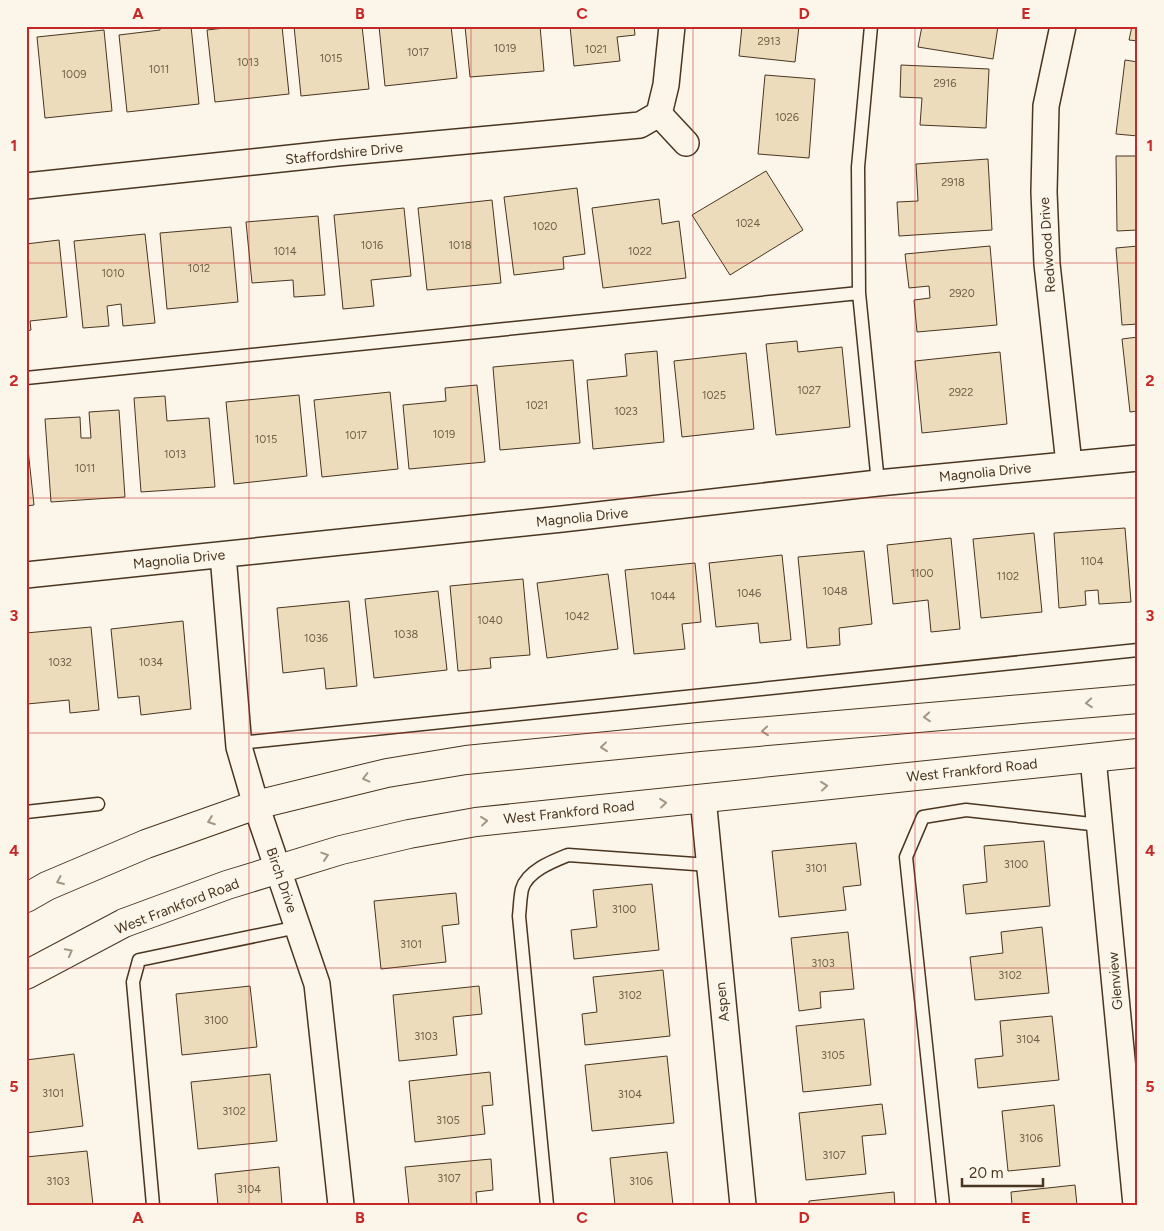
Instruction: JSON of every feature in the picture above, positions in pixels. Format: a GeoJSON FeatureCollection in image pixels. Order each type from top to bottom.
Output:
{"type":"FeatureCollection","features":[{"type":"Feature","properties":{"kind":"main road"},"geometry":{"type":"LineString","coordinates":[[26,898],[47,886],[146,844],[256,804],[387,773],[466,760],[699,737],[1138,699]]}},
{"type":"Feature","properties":{"kind":"main road","name":"West Frankford Road"},"geometry":{"type":"LineString","coordinates":[[26,975],[124,923],[227,885],[279,871],[342,850],[408,834],[476,822],[1138,753]]}},
{"type":"Feature","properties":{"kind":"street"},"geometry":{"type":"LineString","coordinates":[[672,26],[666,85],[659,114],[686,143]]}},
{"type":"Feature","properties":{"kind":"street","name":"Redwood Drive"},"geometry":{"type":"LineString","coordinates":[[1063,26],[1046,106],[1044,192],[1047,264],[1069,464]]}},
{"type":"Feature","properties":{"kind":"street","name":"Staffordshire Drive"},"geometry":{"type":"LineString","coordinates":[[26,186],[347,152],[640,125],[659,114]]}},
{"type":"Feature","properties":{"kind":"street","name":"Magnolia Drive"},"geometry":{"type":"LineString","coordinates":[[26,575],[562,519],[878,483],[1138,458]]}},
{"type":"Feature","properties":{"kind":"street","name":"Birch Drive"},"geometry":{"type":"LineString","coordinates":[[223,555],[239,743],[256,804],[317,984],[340,1205]]}},
{"type":"Feature","properties":{"kind":"street","name":"Glenview"},"geometry":{"type":"LineString","coordinates":[[1093,758],[1136,1205]]}},
{"type":"Feature","properties":{"kind":"street","name":"Aspen"},"geometry":{"type":"LineString","coordinates":[[703,798],[743,1205]]}},
{"type":"Feature","properties":{"kind":"lane"},"geometry":{"type":"LineString","coordinates":[[870,26],[858,167],[859,293],[878,483]]}},
{"type":"Feature","properties":{"kind":"lane"},"geometry":{"type":"LineString","coordinates":[[26,378],[859,293]]}},
{"type":"Feature","properties":{"kind":"lane"},"geometry":{"type":"LineString","coordinates":[[239,743],[1138,650]]}},
{"type":"Feature","properties":{"kind":"lane"},"geometry":{"type":"LineString","coordinates":[[26,812],[98,804]]}},
{"type":"Feature","properties":{"kind":"lane"},"geometry":{"type":"LineString","coordinates":[[943,1205],[906,857],[923,817],[966,810],[1100,825]]}},
{"type":"Feature","properties":{"kind":"lane"},"geometry":{"type":"LineString","coordinates":[[547,1205],[519,916],[522,887],[532,875],[547,863],[568,855],[709,865]]}},
{"type":"Feature","properties":{"kind":"lane"},"geometry":{"type":"LineString","coordinates":[[153,1205],[133,982],[140,960],[298,927]]}},
{"type":"Feature","properties":{"kind":"building"},"geometry":{"type":"Polygon","coordinates":[[[160,26],[191,26],[199,104],[127,112],[119,35],[160,30],[160,26]]]}},
{"type":"Feature","properties":{"kind":"building"},"geometry":{"type":"Polygon","coordinates":[[[242,26],[282,26],[289,94],[215,102],[207,30],[242,26]]]}},
{"type":"Feature","properties":{"kind":"building"},"geometry":{"type":"Polygon","coordinates":[[[294,26],[362,26],[369,89],[301,96],[294,26]]]}},
{"type":"Feature","properties":{"kind":"building"},"geometry":{"type":"Polygon","coordinates":[[[379,26],[451,26],[457,78],[385,86],[379,26]]]}},
{"type":"Feature","properties":{"kind":"building"},"geometry":{"type":"Polygon","coordinates":[[[465,26],[540,26],[544,71],[470,77],[465,26]]]}},
{"type":"Feature","properties":{"kind":"building"},"geometry":{"type":"Polygon","coordinates":[[[570,26],[634,26],[635,35],[617,37],[620,61],[574,66],[570,26]]]}},
{"type":"Feature","properties":{"kind":"building"},"geometry":{"type":"Polygon","coordinates":[[[742,26],[799,26],[795,62],[739,56],[742,26]]]}},
{"type":"Feature","properties":{"kind":"building"},"geometry":{"type":"Polygon","coordinates":[[[922,26],[998,26],[993,59],[918,47],[922,26]]]}},
{"type":"Feature","properties":{"kind":"building"},"geometry":{"type":"Polygon","coordinates":[[[1132,26],[1138,26],[1138,41],[1129,40],[1132,26]]]}},
{"type":"Feature","properties":{"kind":"building"},"geometry":{"type":"Polygon","coordinates":[[[104,30],[112,111],[45,118],[37,37],[104,30]]]}},
{"type":"Feature","properties":{"kind":"building"},"geometry":{"type":"Polygon","coordinates":[[[1125,60],[1138,62],[1138,136],[1116,134],[1125,60]]]}},
{"type":"Feature","properties":{"kind":"building"},"geometry":{"type":"Polygon","coordinates":[[[901,65],[989,69],[986,128],[920,125],[922,98],[900,97],[901,65]]]}},
{"type":"Feature","properties":{"kind":"building"},"geometry":{"type":"Polygon","coordinates":[[[765,75],[815,79],[809,158],[758,154],[765,75]]]}},
{"type":"Feature","properties":{"kind":"building"},"geometry":{"type":"Polygon","coordinates":[[[1116,156],[1138,156],[1138,230],[1117,231],[1116,156]]]}},
{"type":"Feature","properties":{"kind":"building"},"geometry":{"type":"Polygon","coordinates":[[[988,159],[992,230],[899,236],[897,202],[918,201],[916,164],[988,159]]]}},
{"type":"Feature","properties":{"kind":"building"},"geometry":{"type":"Polygon","coordinates":[[[766,171],[803,230],[730,275],[692,215],[766,171]]]}},
{"type":"Feature","properties":{"kind":"building"},"geometry":{"type":"Polygon","coordinates":[[[577,188],[585,254],[563,257],[564,269],[514,275],[504,197],[577,188]]]}},
{"type":"Feature","properties":{"kind":"building"},"geometry":{"type":"Polygon","coordinates":[[[659,199],[662,224],[679,221],[686,278],[603,288],[592,208],[659,199]]]}},
{"type":"Feature","properties":{"kind":"building"},"geometry":{"type":"Polygon","coordinates":[[[492,200],[501,283],[427,290],[418,208],[492,200]]]}},
{"type":"Feature","properties":{"kind":"building"},"geometry":{"type":"Polygon","coordinates":[[[404,208],[411,276],[371,280],[374,306],[343,309],[334,215],[404,208]]]}},
{"type":"Feature","properties":{"kind":"building"},"geometry":{"type":"Polygon","coordinates":[[[318,216],[325,295],[294,297],[293,280],[252,283],[246,222],[318,216]]]}},
{"type":"Feature","properties":{"kind":"building"},"geometry":{"type":"Polygon","coordinates":[[[231,227],[238,302],[167,309],[160,233],[231,227]]]}},
{"type":"Feature","properties":{"kind":"building"},"geometry":{"type":"Polygon","coordinates":[[[145,234],[155,323],[123,326],[121,304],[107,306],[109,326],[83,328],[74,241],[145,234]]]}},
{"type":"Feature","properties":{"kind":"building"},"geometry":{"type":"Polygon","coordinates":[[[59,240],[67,317],[30,321],[31,330],[26,331],[26,244],[59,240]]]}},
{"type":"Feature","properties":{"kind":"building"},"geometry":{"type":"Polygon","coordinates":[[[990,246],[997,325],[917,332],[914,300],[930,298],[929,286],[909,288],[905,254],[990,246]]]}},
{"type":"Feature","properties":{"kind":"building"},"geometry":{"type":"Polygon","coordinates":[[[1138,246],[1138,324],[1122,325],[1116,248],[1138,246]]]}},
{"type":"Feature","properties":{"kind":"building"},"geometry":{"type":"Polygon","coordinates":[[[1138,337],[1138,411],[1130,412],[1122,339],[1138,337]]]}},
{"type":"Feature","properties":{"kind":"building"},"geometry":{"type":"Polygon","coordinates":[[[797,341],[798,352],[842,347],[850,427],[776,435],[766,344],[797,341]]]}},
{"type":"Feature","properties":{"kind":"building"},"geometry":{"type":"Polygon","coordinates":[[[657,351],[664,442],[593,449],[587,380],[627,376],[625,354],[657,351]]]}},
{"type":"Feature","properties":{"kind":"building"},"geometry":{"type":"Polygon","coordinates":[[[1000,352],[1007,424],[922,433],[915,361],[1000,352]]]}},
{"type":"Feature","properties":{"kind":"building"},"geometry":{"type":"Polygon","coordinates":[[[746,353],[754,429],[682,437],[674,361],[746,353]]]}},
{"type":"Feature","properties":{"kind":"building"},"geometry":{"type":"Polygon","coordinates":[[[573,360],[580,443],[500,450],[493,367],[573,360]]]}},
{"type":"Feature","properties":{"kind":"building"},"geometry":{"type":"Polygon","coordinates":[[[477,385],[485,462],[409,469],[403,405],[446,401],[445,388],[477,385]]]}},
{"type":"Feature","properties":{"kind":"building"},"geometry":{"type":"Polygon","coordinates":[[[390,392],[398,469],[322,477],[314,400],[390,392]]]}},
{"type":"Feature","properties":{"kind":"building"},"geometry":{"type":"Polygon","coordinates":[[[299,395],[307,476],[234,484],[226,402],[299,395]]]}},
{"type":"Feature","properties":{"kind":"building"},"geometry":{"type":"Polygon","coordinates":[[[165,396],[167,421],[209,418],[215,487],[141,492],[134,398],[165,396]]]}},
{"type":"Feature","properties":{"kind":"building"},"geometry":{"type":"Polygon","coordinates":[[[119,410],[125,497],[51,502],[45,419],[80,417],[81,438],[91,438],[89,412],[119,410]]]}},
{"type":"Feature","properties":{"kind":"building"},"geometry":{"type":"Polygon","coordinates":[[[26,431],[34,505],[26,506],[26,431]]]}},
{"type":"Feature","properties":{"kind":"building"},"geometry":{"type":"Polygon","coordinates":[[[1125,528],[1131,602],[1099,604],[1098,590],[1085,591],[1086,605],[1059,608],[1054,533],[1125,528]]]}},
{"type":"Feature","properties":{"kind":"building"},"geometry":{"type":"Polygon","coordinates":[[[1034,533],[1042,612],[981,618],[973,539],[1034,533]]]}},
{"type":"Feature","properties":{"kind":"building"},"geometry":{"type":"Polygon","coordinates":[[[951,538],[960,629],[931,632],[928,600],[893,604],[887,545],[951,538]]]}},
{"type":"Feature","properties":{"kind":"building"},"geometry":{"type":"Polygon","coordinates":[[[864,551],[872,624],[839,628],[840,645],[807,648],[798,557],[864,551]]]}},
{"type":"Feature","properties":{"kind":"building"},"geometry":{"type":"Polygon","coordinates":[[[782,555],[791,640],[760,643],[758,623],[716,627],[709,563],[782,555]]]}},
{"type":"Feature","properties":{"kind":"building"},"geometry":{"type":"Polygon","coordinates":[[[695,563],[701,622],[682,624],[685,649],[634,654],[625,570],[695,563]]]}},
{"type":"Feature","properties":{"kind":"building"},"geometry":{"type":"Polygon","coordinates":[[[608,574],[618,649],[547,658],[537,583],[608,574]]]}},
{"type":"Feature","properties":{"kind":"building"},"geometry":{"type":"Polygon","coordinates":[[[523,579],[530,655],[490,658],[491,668],[458,671],[450,586],[523,579]]]}},
{"type":"Feature","properties":{"kind":"building"},"geometry":{"type":"Polygon","coordinates":[[[438,591],[447,670],[374,678],[365,599],[438,591]]]}},
{"type":"Feature","properties":{"kind":"building"},"geometry":{"type":"Polygon","coordinates":[[[349,601],[357,686],[326,689],[324,668],[283,673],[277,608],[349,601]]]}},
{"type":"Feature","properties":{"kind":"building"},"geometry":{"type":"Polygon","coordinates":[[[183,621],[191,709],[141,715],[139,696],[118,698],[111,629],[183,621]]]}},
{"type":"Feature","properties":{"kind":"building"},"geometry":{"type":"Polygon","coordinates":[[[91,627],[99,710],[70,713],[69,700],[27,704],[26,633],[91,627]]]}},
{"type":"Feature","properties":{"kind":"building"},"geometry":{"type":"Polygon","coordinates":[[[1044,841],[1050,906],[966,914],[963,885],[987,882],[984,846],[1044,841]]]}},
{"type":"Feature","properties":{"kind":"building"},"geometry":{"type":"Polygon","coordinates":[[[856,843],[861,885],[843,887],[846,910],[779,917],[772,851],[856,843]]]}},
{"type":"Feature","properties":{"kind":"building"},"geometry":{"type":"Polygon","coordinates":[[[652,884],[659,950],[574,959],[571,930],[597,927],[593,890],[652,884]]]}},
{"type":"Feature","properties":{"kind":"building"},"geometry":{"type":"Polygon","coordinates":[[[456,893],[459,924],[442,926],[446,962],[381,969],[374,901],[456,893]]]}},
{"type":"Feature","properties":{"kind":"building"},"geometry":{"type":"Polygon","coordinates":[[[1042,927],[1049,993],[975,1000],[970,957],[1003,953],[1001,932],[1042,927]]]}},
{"type":"Feature","properties":{"kind":"building"},"geometry":{"type":"Polygon","coordinates":[[[848,932],[854,989],[820,992],[821,1008],[799,1011],[791,938],[848,932]]]}},
{"type":"Feature","properties":{"kind":"building"},"geometry":{"type":"Polygon","coordinates":[[[663,970],[670,1036],[585,1045],[582,1014],[597,1012],[593,977],[663,970]]]}},
{"type":"Feature","properties":{"kind":"building"},"geometry":{"type":"Polygon","coordinates":[[[250,986],[257,1047],[182,1055],[176,994],[250,986]]]}},
{"type":"Feature","properties":{"kind":"building"},"geometry":{"type":"Polygon","coordinates":[[[479,986],[482,1014],[453,1017],[457,1055],[399,1061],[393,995],[479,986]]]}},
{"type":"Feature","properties":{"kind":"building"},"geometry":{"type":"Polygon","coordinates":[[[1052,1016],[1059,1080],[978,1088],[975,1059],[1003,1056],[1000,1021],[1052,1016]]]}},
{"type":"Feature","properties":{"kind":"building"},"geometry":{"type":"Polygon","coordinates":[[[864,1019],[871,1085],[803,1092],[796,1026],[864,1019]]]}},
{"type":"Feature","properties":{"kind":"building"},"geometry":{"type":"Polygon","coordinates":[[[74,1054],[83,1126],[26,1133],[26,1060],[74,1054]]]}},
{"type":"Feature","properties":{"kind":"building"},"geometry":{"type":"Polygon","coordinates":[[[667,1056],[674,1123],[592,1131],[585,1065],[667,1056]]]}},
{"type":"Feature","properties":{"kind":"building"},"geometry":{"type":"Polygon","coordinates":[[[490,1072],[493,1105],[482,1106],[485,1134],[415,1142],[409,1081],[490,1072]]]}},
{"type":"Feature","properties":{"kind":"building"},"geometry":{"type":"Polygon","coordinates":[[[270,1074],[277,1141],[198,1149],[191,1082],[270,1074]]]}},
{"type":"Feature","properties":{"kind":"building"},"geometry":{"type":"Polygon","coordinates":[[[882,1104],[886,1134],[862,1136],[866,1174],[806,1180],[799,1113],[882,1104]]]}},
{"type":"Feature","properties":{"kind":"building"},"geometry":{"type":"Polygon","coordinates":[[[1054,1105],[1060,1166],[1008,1171],[1002,1111],[1054,1105]]]}},
{"type":"Feature","properties":{"kind":"building"},"geometry":{"type":"Polygon","coordinates":[[[87,1151],[93,1205],[26,1205],[26,1157],[87,1151]]]}},
{"type":"Feature","properties":{"kind":"building"},"geometry":{"type":"Polygon","coordinates":[[[667,1152],[673,1205],[615,1205],[610,1158],[667,1152]]]}},
{"type":"Feature","properties":{"kind":"building"},"geometry":{"type":"Polygon","coordinates":[[[491,1159],[493,1190],[476,1192],[477,1205],[409,1205],[405,1167],[491,1159]]]}},
{"type":"Feature","properties":{"kind":"building"},"geometry":{"type":"Polygon","coordinates":[[[279,1167],[282,1205],[218,1205],[215,1174],[279,1167]]]}},
{"type":"Feature","properties":{"kind":"building"},"geometry":{"type":"Polygon","coordinates":[[[1075,1185],[1077,1205],[1012,1205],[1011,1192],[1075,1185]]]}},
{"type":"Feature","properties":{"kind":"building"},"geometry":{"type":"Polygon","coordinates":[[[894,1192],[895,1205],[809,1205],[809,1201],[894,1192]]]}}]}
